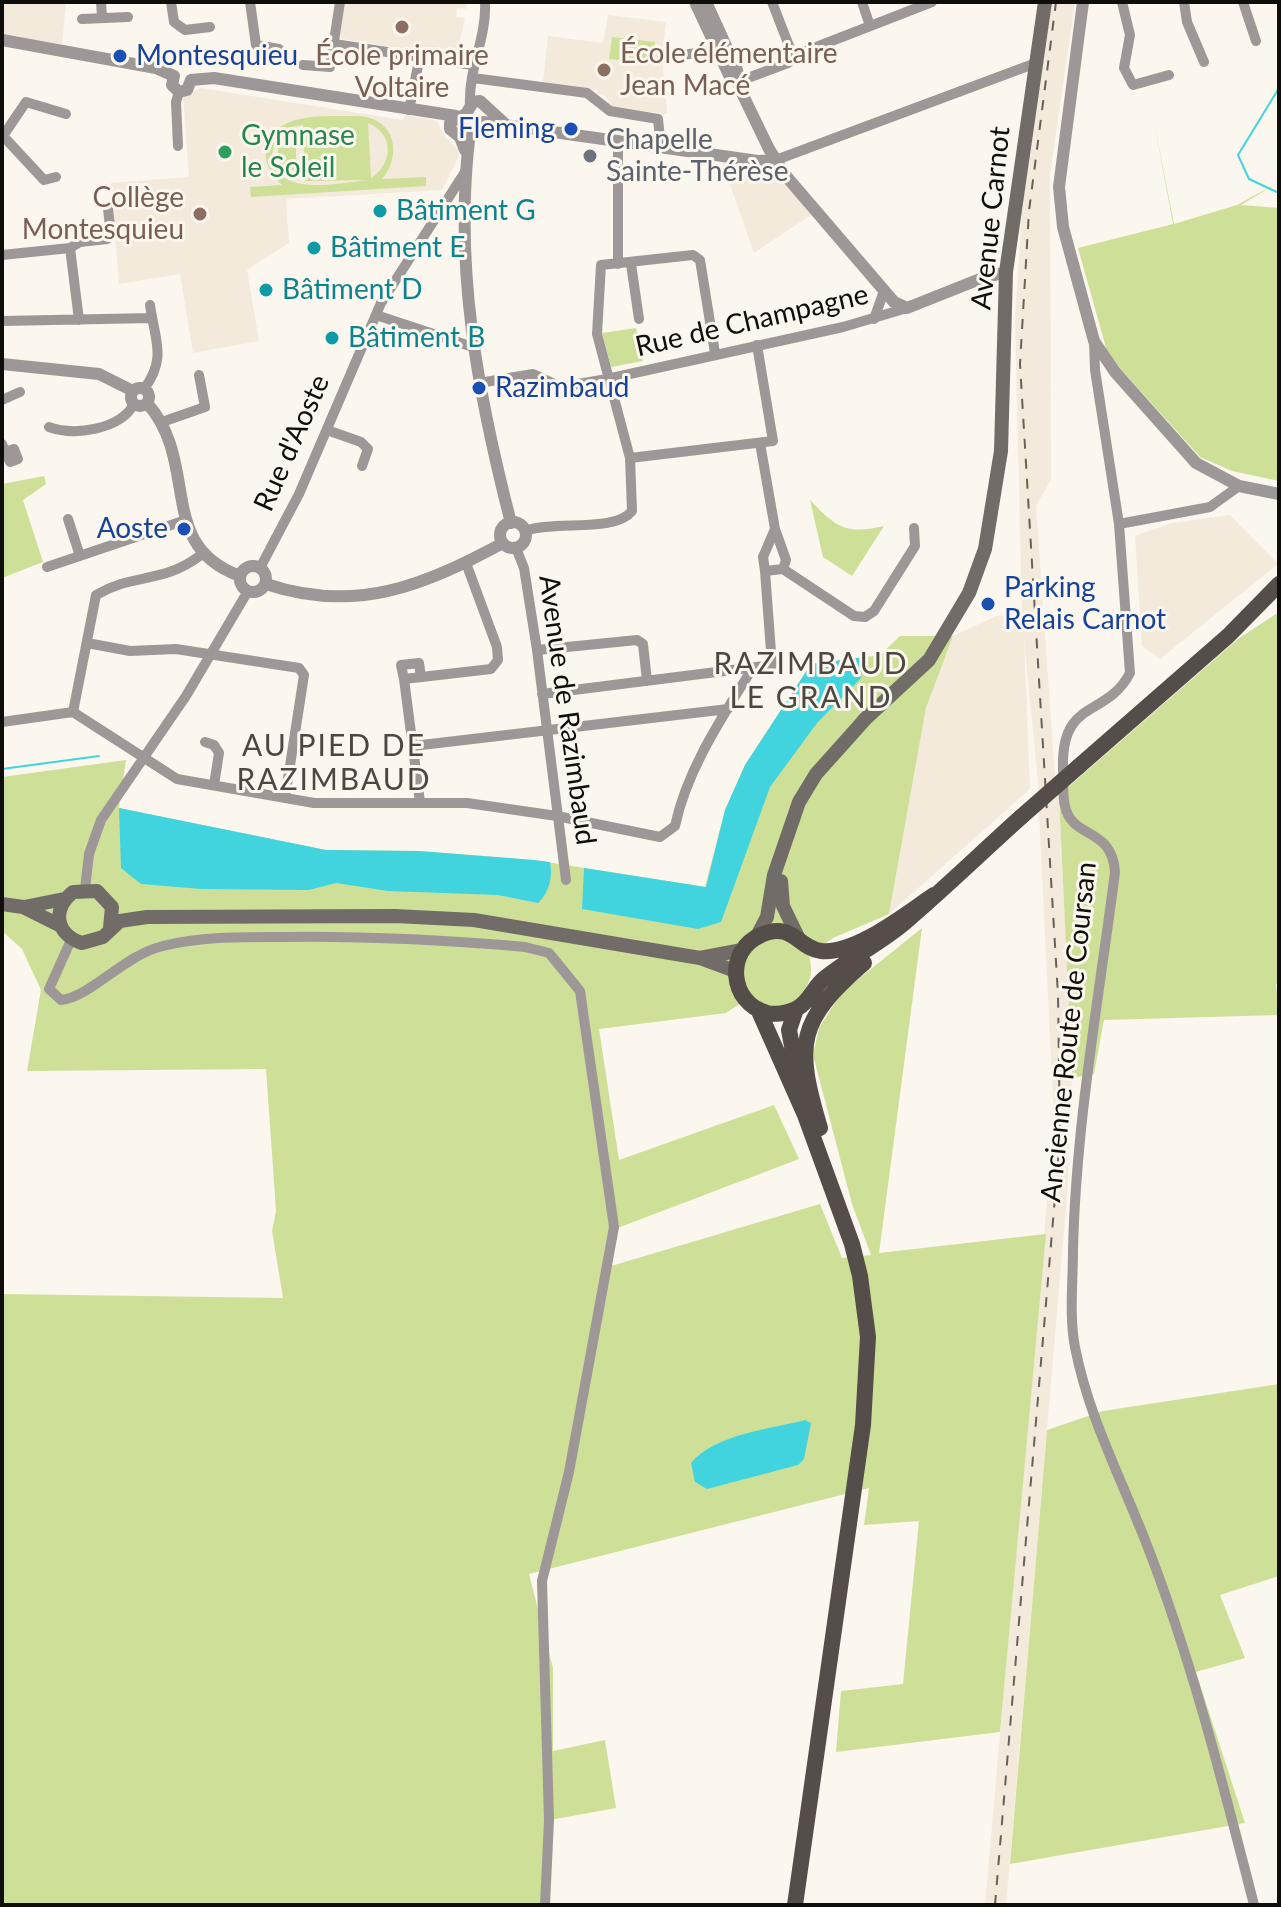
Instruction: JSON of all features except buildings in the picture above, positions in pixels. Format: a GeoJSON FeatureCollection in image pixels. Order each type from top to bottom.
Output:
{"type":"FeatureCollection","features":[{"type":"Feature","properties":{"kind":"main road","name":"Avenue Carnot"},"geometry":{"type":"LineString","coordinates":[[757,936],[767,917],[774,875],[799,802],[816,774],[863,721],[929,660],[954,621],[985,549],[1001,451],[1006,272],[1045,2]]}},
{"type":"Feature","properties":{"kind":"main road"},"geometry":{"type":"LineString","coordinates":[[805,1115],[789,1030],[796,1009],[815,987],[867,953],[934,895],[1228,636],[1279,584]]}},
{"type":"Feature","properties":{"kind":"main road"},"geometry":{"type":"LineString","coordinates":[[1228,636],[1279,601]]}},
{"type":"Feature","properties":{"kind":"main road"},"geometry":{"type":"LineString","coordinates":[[795,1905],[868,1380],[865,1305],[806,1063],[811,1019],[832,991],[947,891],[993,842]]}},
{"type":"Feature","properties":{"kind":"main road"},"geometry":{"type":"LineString","coordinates":[[783,849],[783,906],[818,967],[815,987]]}},
{"type":"Feature","properties":{"kind":"main road"},"geometry":{"type":"LineString","coordinates":[[23,907],[64,899],[85,889],[106,898],[120,909],[147,917]]}},
{"type":"Feature","properties":{"kind":"main road"},"geometry":{"type":"LineString","coordinates":[[844,1219],[805,1115],[758,1009],[741,993],[735,971],[742,950],[757,936],[776,931],[822,951],[850,945],[934,895]]}},
{"type":"Feature","properties":{"kind":"main road"},"geometry":{"type":"LineString","coordinates":[[106,898],[113,918],[110,928]]}},
{"type":"Feature","properties":{"kind":"main road"},"geometry":{"type":"LineString","coordinates":[[59,925],[59,910],[64,899]]}},
{"type":"Feature","properties":{"kind":"main road"},"geometry":{"type":"LineString","coordinates":[[2,904],[23,907],[59,925],[71,940],[93,942],[120,921],[147,917],[395,916],[474,920],[700,958],[735,971]]}},
{"type":"Feature","properties":{"kind":"main road"},"geometry":{"type":"LineString","coordinates":[[700,958],[742,950]]}},
{"type":"Feature","properties":{"kind":"main road"},"geometry":{"type":"LineString","coordinates":[[758,1009],[776,1014],[796,1009]]}},
{"type":"Feature","properties":{"kind":"street"},"geometry":{"type":"LineString","coordinates":[[101,2],[102,16]]}},
{"type":"Feature","properties":{"kind":"street"},"geometry":{"type":"LineString","coordinates":[[171,2],[174,22],[185,30],[210,27]]}},
{"type":"Feature","properties":{"kind":"street"},"geometry":{"type":"LineString","coordinates":[[250,2],[256,45],[279,49]]}},
{"type":"Feature","properties":{"kind":"street"},"geometry":{"type":"LineString","coordinates":[[303,65],[330,67],[340,2]]}},
{"type":"Feature","properties":{"kind":"street"},"geometry":{"type":"LineString","coordinates":[[485,2],[482,39],[473,65],[480,110],[465,134],[465,275],[479,383],[511,523]]}},
{"type":"Feature","properties":{"kind":"street"},"geometry":{"type":"LineString","coordinates":[[695,2],[729,75],[737,82],[776,160],[894,302],[907,308],[1006,272]]}},
{"type":"Feature","properties":{"kind":"street"},"geometry":{"type":"LineString","coordinates":[[706,2],[737,70],[737,82]]}},
{"type":"Feature","properties":{"kind":"street"},"geometry":{"type":"LineString","coordinates":[[772,2],[793,56]]}},
{"type":"Feature","properties":{"kind":"street"},"geometry":{"type":"LineString","coordinates":[[862,2],[870,26]]}},
{"type":"Feature","properties":{"kind":"street"},"geometry":{"type":"LineString","coordinates":[[737,82],[788,63],[793,56],[932,2]]}},
{"type":"Feature","properties":{"kind":"street"},"geometry":{"type":"LineString","coordinates":[[1083,2],[1059,187],[1063,227],[1094,341],[1115,372],[1171,439],[1196,463],[1239,486],[1277,495]]}},
{"type":"Feature","properties":{"kind":"street"},"geometry":{"type":"LineString","coordinates":[[1122,2],[1130,35],[1124,68],[1133,85],[1169,75]]}},
{"type":"Feature","properties":{"kind":"street"},"geometry":{"type":"LineString","coordinates":[[1184,2],[1187,22],[1204,62]]}},
{"type":"Feature","properties":{"kind":"street"},"geometry":{"type":"LineString","coordinates":[[1243,2],[1256,41]]}},
{"type":"Feature","properties":{"kind":"street"},"geometry":{"type":"LineString","coordinates":[[82,19],[128,17]]}},
{"type":"Feature","properties":{"kind":"street"},"geometry":{"type":"LineString","coordinates":[[2,40],[156,68],[174,76],[184,73],[191,80],[214,78],[438,114],[453,120],[480,110],[507,125],[758,161],[776,160],[1036,63]]}},
{"type":"Feature","properties":{"kind":"street"},"geometry":{"type":"LineString","coordinates":[[334,44],[473,65]]}},
{"type":"Feature","properties":{"kind":"street"},"geometry":{"type":"LineString","coordinates":[[662,58],[717,50]]}},
{"type":"Feature","properties":{"kind":"street"},"geometry":{"type":"LineString","coordinates":[[409,110],[420,56]]}},
{"type":"Feature","properties":{"kind":"street"},"geometry":{"type":"LineString","coordinates":[[174,76],[172,85],[179,92]]}},
{"type":"Feature","properties":{"kind":"street"},"geometry":{"type":"LineString","coordinates":[[179,92],[187,90],[191,80]]}},
{"type":"Feature","properties":{"kind":"street"},"geometry":{"type":"LineString","coordinates":[[473,80],[587,93],[610,111],[658,119],[661,148]]}},
{"type":"Feature","properties":{"kind":"street"},"geometry":{"type":"LineString","coordinates":[[178,146],[176,102],[179,92]]}},
{"type":"Feature","properties":{"kind":"street"},"geometry":{"type":"LineString","coordinates":[[56,177],[44,180],[2,136],[26,102],[66,114]]}},
{"type":"Feature","properties":{"kind":"street"},"geometry":{"type":"LineString","coordinates":[[453,120],[453,134],[465,134]]}},
{"type":"Feature","properties":{"kind":"street"},"geometry":{"type":"LineString","coordinates":[[618,141],[618,264]]}},
{"type":"Feature","properties":{"kind":"street","name":"Rue d'Aoste"},"geometry":{"type":"LineString","coordinates":[[260,568],[327,430],[376,315],[465,172]]}},
{"type":"Feature","properties":{"kind":"street"},"geometry":{"type":"LineString","coordinates":[[2,255],[70,248],[80,242],[107,239],[111,235],[108,209]]}},
{"type":"Feature","properties":{"kind":"street"},"geometry":{"type":"LineString","coordinates":[[70,248],[79,320]]}},
{"type":"Feature","properties":{"kind":"street"},"geometry":{"type":"LineString","coordinates":[[525,531],[539,525],[617,522],[627,518],[634,501],[630,458],[597,334],[601,265],[693,255],[700,260],[715,353]]}},
{"type":"Feature","properties":{"kind":"street"},"geometry":{"type":"LineString","coordinates":[[631,264],[639,319]]}},
{"type":"Feature","properties":{"kind":"street"},"geometry":{"type":"LineString","coordinates":[[874,319],[884,291]]}},
{"type":"Feature","properties":{"kind":"street"},"geometry":{"type":"LineString","coordinates":[[49,427],[63,432],[116,424],[129,414],[156,372],[160,360],[150,305]]}},
{"type":"Feature","properties":{"kind":"street","name":"Rue de Champagne"},"geometry":{"type":"LineString","coordinates":[[479,383],[533,374],[561,387],[607,379],[874,319],[907,308]]}},
{"type":"Feature","properties":{"kind":"street"},"geometry":{"type":"LineString","coordinates":[[376,315],[454,340],[472,340]]}},
{"type":"Feature","properties":{"kind":"street"},"geometry":{"type":"LineString","coordinates":[[2,321],[152,318]]}},
{"type":"Feature","properties":{"kind":"street","name":"Ancienne Route de Coursan"},"geometry":{"type":"LineString","coordinates":[[1094,341],[1095,370],[1119,524],[1130,673],[1124,685],[1074,722],[1064,736],[1065,808],[1074,823],[1105,843],[1114,853],[1115,872],[1079,1128],[1074,1238],[1074,1345],[1100,1434],[1145,1540],[1179,1644],[1221,1776],[1254,1905]]}},
{"type":"Feature","properties":{"kind":"street"},"geometry":{"type":"LineString","coordinates":[[630,458],[773,441],[757,345]]}},
{"type":"Feature","properties":{"kind":"street"},"geometry":{"type":"LineString","coordinates":[[2,364],[99,374],[139,397],[162,422],[175,456],[186,520],[201,555],[223,570],[240,576]]}},
{"type":"Feature","properties":{"kind":"street"},"geometry":{"type":"LineString","coordinates":[[162,422],[205,407],[199,375]]}},
{"type":"Feature","properties":{"kind":"street"},"geometry":{"type":"LineString","coordinates":[[2,400],[20,392]]}},
{"type":"Feature","properties":{"kind":"street"},"geometry":{"type":"LineString","coordinates":[[327,430],[361,442],[368,449],[362,466]]}},
{"type":"Feature","properties":{"kind":"street"},"geometry":{"type":"LineString","coordinates":[[760,443],[775,529],[786,560],[783,569]]}},
{"type":"Feature","properties":{"kind":"street"},"geometry":{"type":"LineString","coordinates":[[1119,524],[1210,507],[1239,486]]}},
{"type":"Feature","properties":{"kind":"street"},"geometry":{"type":"LineString","coordinates":[[68,519],[80,556]]}},
{"type":"Feature","properties":{"kind":"street"},"geometry":{"type":"LineString","coordinates":[[47,567],[186,520]]}},
{"type":"Feature","properties":{"kind":"street"},"geometry":{"type":"LineString","coordinates":[[266,584],[335,598],[356,599],[382,594],[466,563],[503,543],[516,548],[524,543],[525,531],[518,523],[511,523],[501,531],[503,543]]}},
{"type":"Feature","properties":{"kind":"street"},"geometry":{"type":"LineString","coordinates":[[765,571],[783,569],[854,616],[865,617],[874,611],[915,546],[914,528]]}},
{"type":"Feature","properties":{"kind":"street"},"geometry":{"type":"LineString","coordinates":[[542,694],[772,665],[763,557],[775,529]]}},
{"type":"Feature","properties":{"kind":"street","name":"Avenue de Razimbaud"},"geometry":{"type":"LineString","coordinates":[[516,548],[524,568],[537,650],[566,880]]}},
{"type":"Feature","properties":{"kind":"street"},"geometry":{"type":"LineString","coordinates":[[73,712],[96,595],[134,579],[149,580],[179,571],[201,555]]}},
{"type":"Feature","properties":{"kind":"street"},"geometry":{"type":"LineString","coordinates":[[420,802],[404,679],[491,669],[498,660],[497,647],[466,563]]}},
{"type":"Feature","properties":{"kind":"street"},"geometry":{"type":"LineString","coordinates":[[248,567],[260,568],[265,573],[266,584],[256,592],[248,591],[241,585],[240,576],[248,567]]}},
{"type":"Feature","properties":{"kind":"street"},"geometry":{"type":"LineString","coordinates":[[85,889],[89,854],[101,820],[212,654],[248,591]]}},
{"type":"Feature","properties":{"kind":"street"},"geometry":{"type":"LineString","coordinates":[[537,650],[637,640],[643,644],[647,681]]}},
{"type":"Feature","properties":{"kind":"street"},"geometry":{"type":"LineString","coordinates":[[87,643],[130,651],[176,649],[299,668],[304,675],[285,798]]}},
{"type":"Feature","properties":{"kind":"street"},"geometry":{"type":"LineString","coordinates":[[2,722],[73,712],[177,779],[314,803],[467,803],[666,836],[675,826],[700,759],[752,669]]}},
{"type":"Feature","properties":{"kind":"street"},"geometry":{"type":"LineString","coordinates":[[413,746],[728,709]]}},
{"type":"Feature","properties":{"kind":"street"},"geometry":{"type":"LineString","coordinates":[[205,742],[214,745],[219,753],[214,785]]}},
{"type":"Feature","properties":{"kind":"street"},"geometry":{"type":"LineString","coordinates":[[71,940],[49,989],[61,1000],[74,998],[130,958],[160,946],[188,941],[378,936],[525,947],[549,953],[580,991],[614,1227],[569,1472],[542,1581],[549,1820],[545,1905]]}},
{"type":"Feature","properties":{"kind":"shaded area"},"geometry":{"type":"Polygon","coordinates":[[[2,2],[66,2],[62,44],[2,36],[2,2]]]}},
{"type":"Feature","properties":{"kind":"shaded area","name":"École primaire Voltaire"},"geometry":{"type":"Polygon","coordinates":[[[345,2],[467,2],[466,9],[457,8],[456,17],[465,18],[457,53],[451,56],[342,39],[339,35],[345,2]]]}},
{"type":"Feature","properties":{"kind":"shaded area"},"geometry":{"type":"Polygon","coordinates":[[[1051,2],[1075,2],[1050,174],[1051,479],[1036,506],[1055,777],[1039,792],[1024,639],[1030,789],[889,914],[926,708],[953,636],[996,616],[1022,614],[1015,318],[1022,211],[1051,2]]]}},
{"type":"Feature","properties":{"kind":"shaded area","name":"École élémentaire Jean Macé"},"geometry":{"type":"Polygon","coordinates":[[[608,15],[666,22],[662,54],[667,114],[612,107],[605,96],[597,94],[597,90],[543,82],[548,36],[603,43],[608,15]]]}},
{"type":"Feature","properties":{"kind":"shaded area","name":"Collège Montesquieu"},"geometry":{"type":"Polygon","coordinates":[[[201,88],[403,120],[405,115],[437,121],[445,137],[458,149],[459,156],[442,190],[286,199],[289,243],[247,270],[259,341],[193,353],[180,274],[119,284],[111,183],[189,177],[183,95],[201,88]]]}},
{"type":"Feature","properties":{"kind":"shaded area"},"geometry":{"type":"Polygon","coordinates":[[[722,162],[775,170],[811,215],[754,253],[722,162]]]}},
{"type":"Feature","properties":{"kind":"shaded area"},"geometry":{"type":"Polygon","coordinates":[[[1230,515],[1278,564],[1160,659],[1142,646],[1135,536],[1172,523],[1230,515]]]}},
{"type":"Feature","properties":{"kind":"shaded area"},"geometry":{"type":"Polygon","coordinates":[[[1059,795],[1072,1078],[1067,1196],[1006,1905],[985,1905],[1054,1121],[1039,812],[1059,795]]]}},
{"type":"Feature","properties":{"kind":"green space"},"geometry":{"type":"Polygon","coordinates":[[[612,37],[655,42],[652,64],[609,59],[612,37]]]}},
{"type":"Feature","properties":{"kind":"green space"},"geometry":{"type":"Polygon","coordinates":[[[320,116],[360,116],[381,124],[392,140],[392,160],[382,179],[426,177],[426,186],[251,197],[250,187],[282,185],[269,168],[266,153],[273,135],[282,126],[320,116]],[[368,123],[371,178],[384,165],[388,149],[383,134],[368,123]],[[303,125],[292,127],[278,137],[296,138],[296,170],[278,170],[278,139],[275,144],[272,160],[279,173],[300,184],[328,185],[366,180],[305,181],[303,125]]]}},
{"type":"Feature","properties":{"kind":"green space"},"geometry":{"type":"Polygon","coordinates":[[[1154,121],[1174,224],[1237,205],[1279,182],[1241,205],[1279,208],[1279,481],[1232,471],[1200,457],[1108,355],[1078,248],[1173,224],[1154,121]]]}},
{"type":"Feature","properties":{"kind":"green space"},"geometry":{"type":"Polygon","coordinates":[[[636,328],[643,361],[611,367],[602,333],[636,328]]]}},
{"type":"Feature","properties":{"kind":"green space"},"geometry":{"type":"Polygon","coordinates":[[[44,476],[46,484],[23,500],[43,562],[2,578],[2,484],[44,476]]]}},
{"type":"Feature","properties":{"kind":"green space"},"geometry":{"type":"Polygon","coordinates":[[[810,500],[827,517],[850,529],[884,526],[852,576],[823,557],[810,500]]]}},
{"type":"Feature","properties":{"kind":"green space"},"geometry":{"type":"Polygon","coordinates":[[[1279,612],[1279,982],[1276,984],[1279,1015],[1104,1020],[1094,1074],[1072,1078],[1059,795],[1238,639],[1279,612]]]}},
{"type":"Feature","properties":{"kind":"green space"},"geometry":{"type":"Polygon","coordinates":[[[900,636],[953,636],[926,708],[889,914],[833,938],[809,955],[809,982],[793,1004],[768,1007],[750,997],[726,1013],[599,1029],[619,1160],[774,1105],[799,1159],[615,1229],[611,1266],[820,1204],[842,1258],[871,1255],[852,1204],[813,1055],[819,1028],[841,993],[922,928],[879,1253],[1046,1234],[1000,1732],[836,1752],[841,1691],[903,1684],[919,1521],[864,1525],[869,1488],[529,1574],[553,1668],[553,1751],[605,1740],[616,1808],[550,1820],[541,1905],[2,1905],[2,1294],[283,1298],[272,1231],[276,1211],[266,1069],[27,1071],[41,990],[22,949],[2,931],[2,777],[126,760],[119,808],[326,850],[419,851],[534,860],[705,887],[725,810],[745,765],[811,664],[880,655],[900,636]]]}},
{"type":"Feature","properties":{"kind":"green space"},"geometry":{"type":"Polygon","coordinates":[[[1279,1384],[1279,1576],[1220,1595],[1245,1658],[1196,1672],[1245,1823],[1010,1864],[1047,1430],[1103,1411],[1279,1384]]]}},
{"type":"Feature","properties":{"kind":"water"},"geometry":{"type":"Polygon","coordinates":[[[864,657],[861,678],[817,723],[770,787],[721,922],[698,929],[582,909],[584,868],[706,887],[725,810],[745,765],[811,664],[864,657]]]}},
{"type":"Feature","properties":{"kind":"water"},"geometry":{"type":"Polygon","coordinates":[[[119,808],[326,850],[419,851],[550,862],[550,879],[538,903],[498,895],[388,891],[336,883],[309,890],[201,889],[141,884],[121,868],[119,808]]]}},
{"type":"Feature","properties":{"kind":"water"},"geometry":{"type":"Polygon","coordinates":[[[805,1420],[811,1423],[804,1459],[798,1465],[707,1489],[695,1482],[691,1463],[714,1445],[744,1434],[805,1420]]]}},
{"type":"Feature","properties":{"kind":"waterway"},"geometry":{"type":"LineString","coordinates":[[1279,88],[1238,155],[1249,179],[1279,193]]}},
{"type":"Feature","properties":{"kind":"waterway"},"geometry":{"type":"LineString","coordinates":[[2,769],[99,756]]}},
{"type":"Feature","properties":{"kind":"railway"},"geometry":{"type":"LineString","coordinates":[[995,1905],[1060,1138],[1058,995],[1020,364],[1029,211],[1056,2]]}},
{"type":"Feature","properties":{"kind":"place","name":"École primaire Voltaire"},"geometry":{"type":"Point","coordinates":[402,27]}},
{"type":"Feature","properties":{"kind":"place","name":"Montesquieu"},"geometry":{"type":"Point","coordinates":[120,56]}},
{"type":"Feature","properties":{"kind":"place","name":"École élémentaire Jean Macé"},"geometry":{"type":"Point","coordinates":[604,70]}},
{"type":"Feature","properties":{"kind":"place","name":"Fleming"},"geometry":{"type":"Point","coordinates":[571,129]}},
{"type":"Feature","properties":{"kind":"place","name":"Gymnase le Soleil"},"geometry":{"type":"Point","coordinates":[225,152]}},
{"type":"Feature","properties":{"kind":"place","name":"Chapelle Sainte-Thérèse"},"geometry":{"type":"Point","coordinates":[590,156]}},
{"type":"Feature","properties":{"kind":"place","name":"Bâtiment G"},"geometry":{"type":"Point","coordinates":[380,211]}},
{"type":"Feature","properties":{"kind":"place","name":"Collège Montesquieu"},"geometry":{"type":"Point","coordinates":[200,214]}},
{"type":"Feature","properties":{"kind":"place","name":"Bâtiment E"},"geometry":{"type":"Point","coordinates":[314,248]}},
{"type":"Feature","properties":{"kind":"place","name":"Bâtiment D"},"geometry":{"type":"Point","coordinates":[266,290]}},
{"type":"Feature","properties":{"kind":"place","name":"Bâtiment B"},"geometry":{"type":"Point","coordinates":[332,338]}},
{"type":"Feature","properties":{"kind":"place","name":"Razimbaud"},"geometry":{"type":"Point","coordinates":[479,388]}},
{"type":"Feature","properties":{"kind":"place","name":"Aoste"},"geometry":{"type":"Point","coordinates":[184,529]}},
{"type":"Feature","properties":{"kind":"place","name":"Parking Relais Carnot"},"geometry":{"type":"Point","coordinates":[988,604]}},
{"type":"Feature","properties":{"kind":"district","name":"RAZIMBAUD LE GRAND"},"geometry":{"type":"Point","coordinates":[811,681]}},
{"type":"Feature","properties":{"kind":"district","name":"AU PIED DE RAZIMBAUD"},"geometry":{"type":"Point","coordinates":[334,763]}}]}
